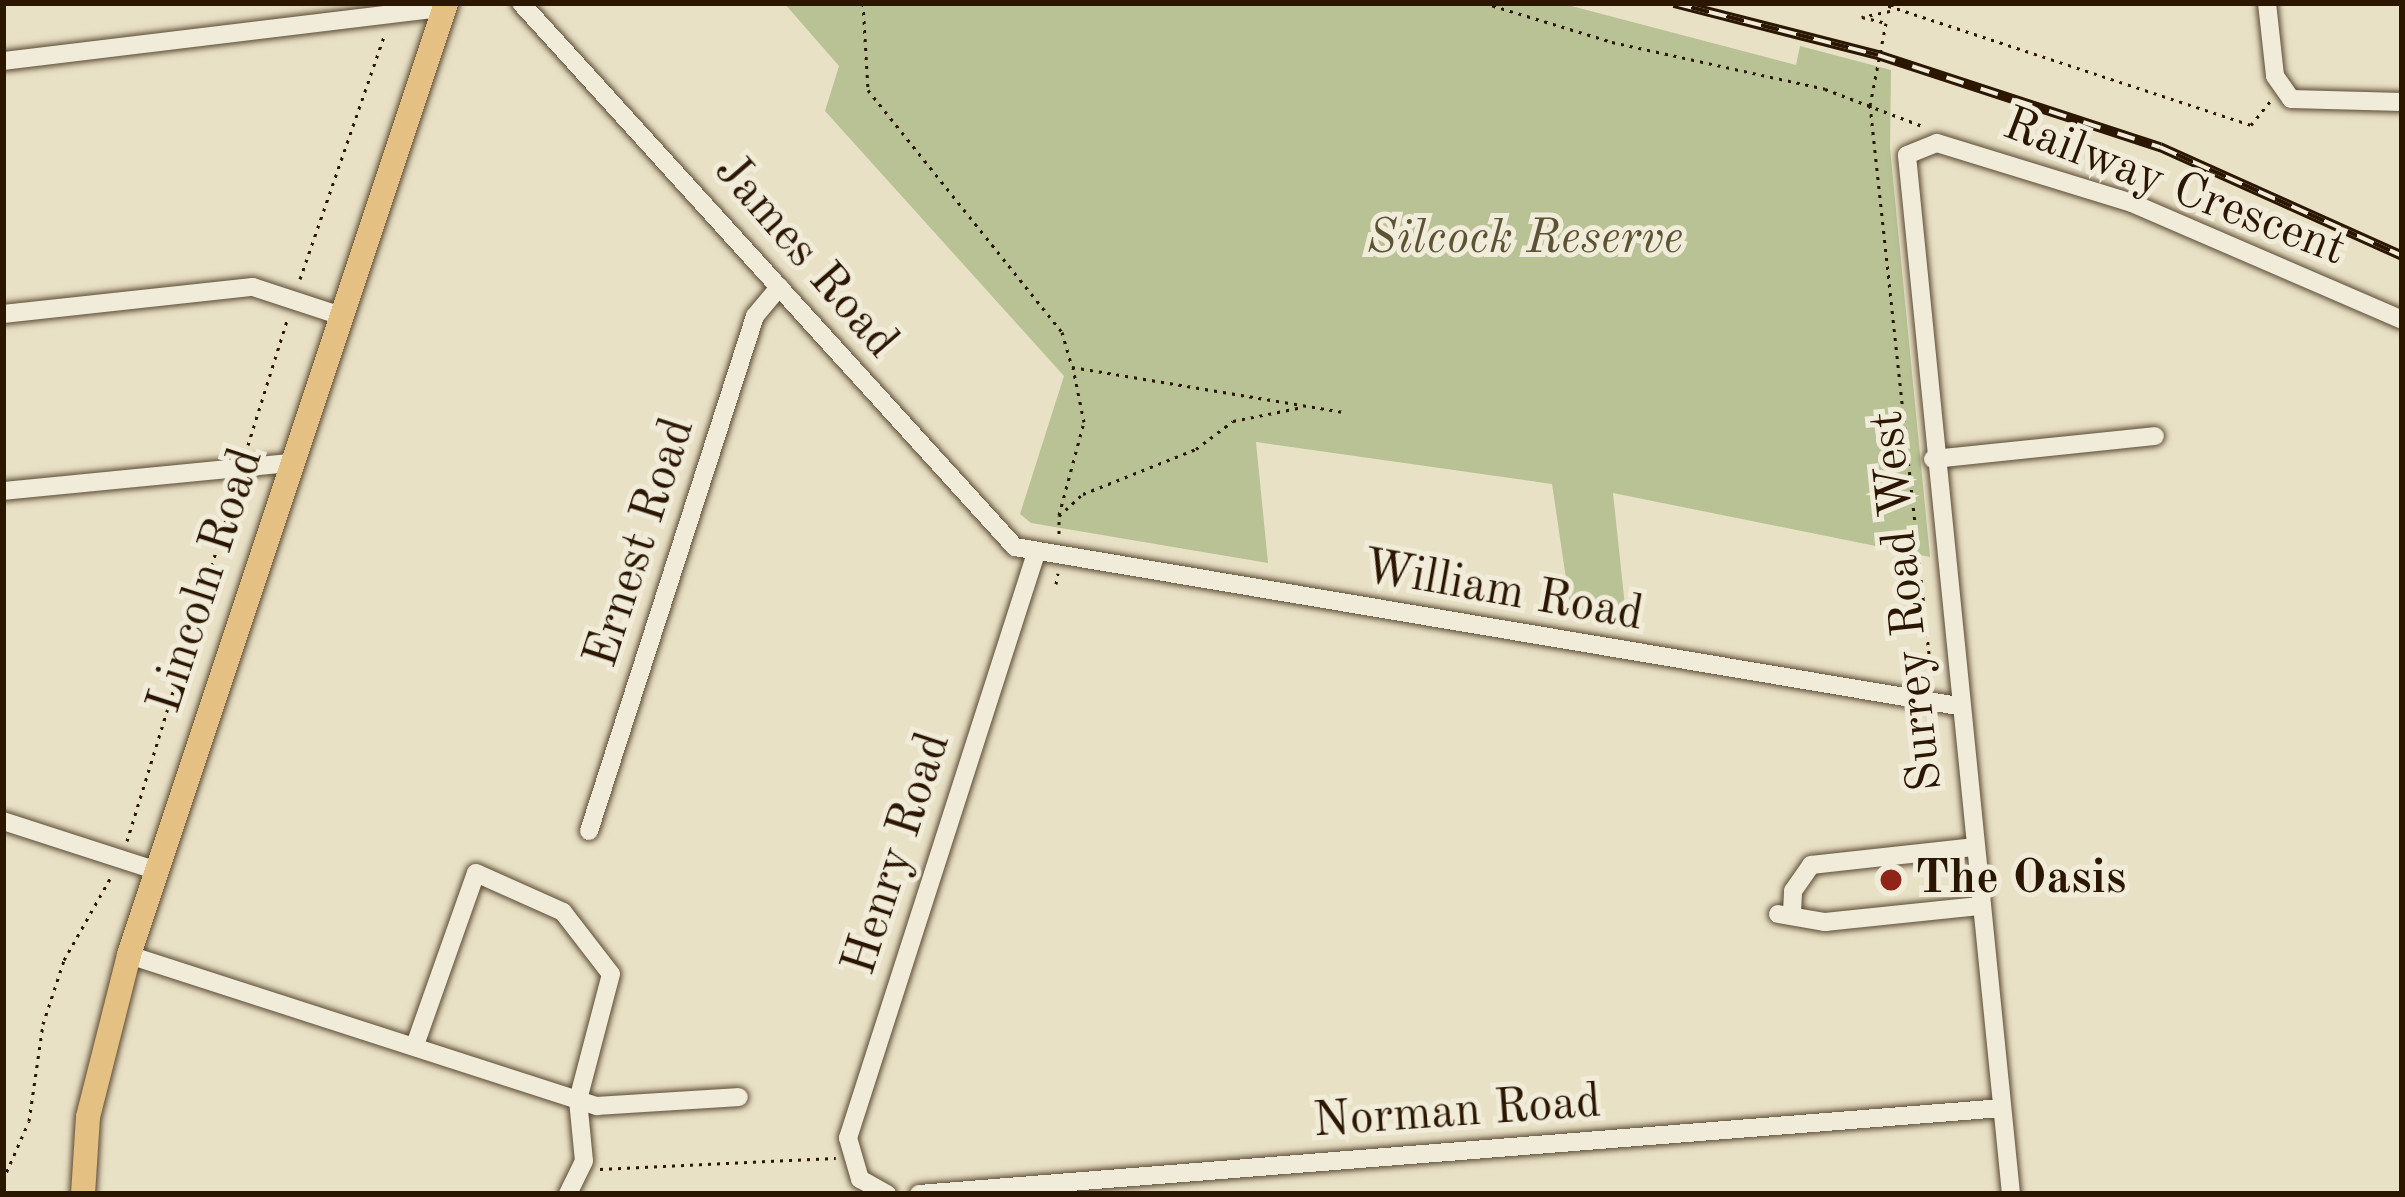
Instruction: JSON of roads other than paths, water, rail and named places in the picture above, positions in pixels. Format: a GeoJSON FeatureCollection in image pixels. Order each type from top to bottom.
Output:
{"type":"FeatureCollection","features":[{"type":"Feature","properties":{"kind":"main road","name":"Lincoln Road"},"geometry":{"type":"LineString","coordinates":[[82,1194],[88,1118],[155,870],[445,6]]}},
{"type":"Feature","properties":{"kind":"street","name":"James Road"},"geometry":{"type":"LineString","coordinates":[[521,3],[997,530],[1036,553]]}},
{"type":"Feature","properties":{"kind":"street"},"geometry":{"type":"LineString","coordinates":[[2267,3],[2279,89],[2316,105],[2402,102]]}},
{"type":"Feature","properties":{"kind":"street"},"geometry":{"type":"LineString","coordinates":[[3,61],[445,6]]}},
{"type":"Feature","properties":{"kind":"street","name":"Railway Crescent"},"geometry":{"type":"LineString","coordinates":[[1916,147],[1937,142],[2132,203],[2402,320]]}},
{"type":"Feature","properties":{"kind":"street","name":"Surrey Road West"},"geometry":{"type":"LineString","coordinates":[[1916,147],[1902,169],[2011,1194]]}},
{"type":"Feature","properties":{"kind":"street","name":"Ernest Road"},"geometry":{"type":"LineString","coordinates":[[590,831],[755,316],[779,286]]}},
{"type":"Feature","properties":{"kind":"street"},"geometry":{"type":"LineString","coordinates":[[3,314],[253,287],[340,316]]}},
{"type":"Feature","properties":{"kind":"street"},"geometry":{"type":"LineString","coordinates":[[1933,459],[2155,436]]}},
{"type":"Feature","properties":{"kind":"street"},"geometry":{"type":"LineString","coordinates":[[3,491],[291,463]]}},
{"type":"Feature","properties":{"kind":"street","name":"William Road"},"geometry":{"type":"LineString","coordinates":[[1036,553],[1958,706]]}},
{"type":"Feature","properties":{"kind":"street","name":"Henry Road"},"geometry":{"type":"LineString","coordinates":[[887,1194],[860,1179],[850,1159],[848,1138],[1036,553]]}},
{"type":"Feature","properties":{"kind":"street"},"geometry":{"type":"LineString","coordinates":[[3,821],[155,870]]}},
{"type":"Feature","properties":{"kind":"street"},"geometry":{"type":"LineString","coordinates":[[1973,847],[1810,865],[1785,913],[1825,922],[1979,906]]}},
{"type":"Feature","properties":{"kind":"street"},"geometry":{"type":"LineString","coordinates":[[415,1045],[476,873],[562,912],[611,974],[578,1100],[584,1162],[572,1190]]}},
{"type":"Feature","properties":{"kind":"street"},"geometry":{"type":"LineString","coordinates":[[129,956],[578,1100],[620,1106],[739,1096]]}},
{"type":"Feature","properties":{"kind":"street","name":"Norman Road"},"geometry":{"type":"LineString","coordinates":[[919,1194],[2002,1108]]}},
{"type":"Feature","properties":{"kind":"railway"},"geometry":{"type":"LineString","coordinates":[[1674,3],[1878,55],[2160,147],[2402,256]]}},
{"type":"Feature","properties":{"kind":"place","name":"The Oasis"},"geometry":{"type":"Point","coordinates":[1891,880]}},
{"type":"Feature","properties":{"kind":"park label","name":"Silcock Reserve"},"geometry":{"type":"Point","coordinates":[1525,240]}}]}
